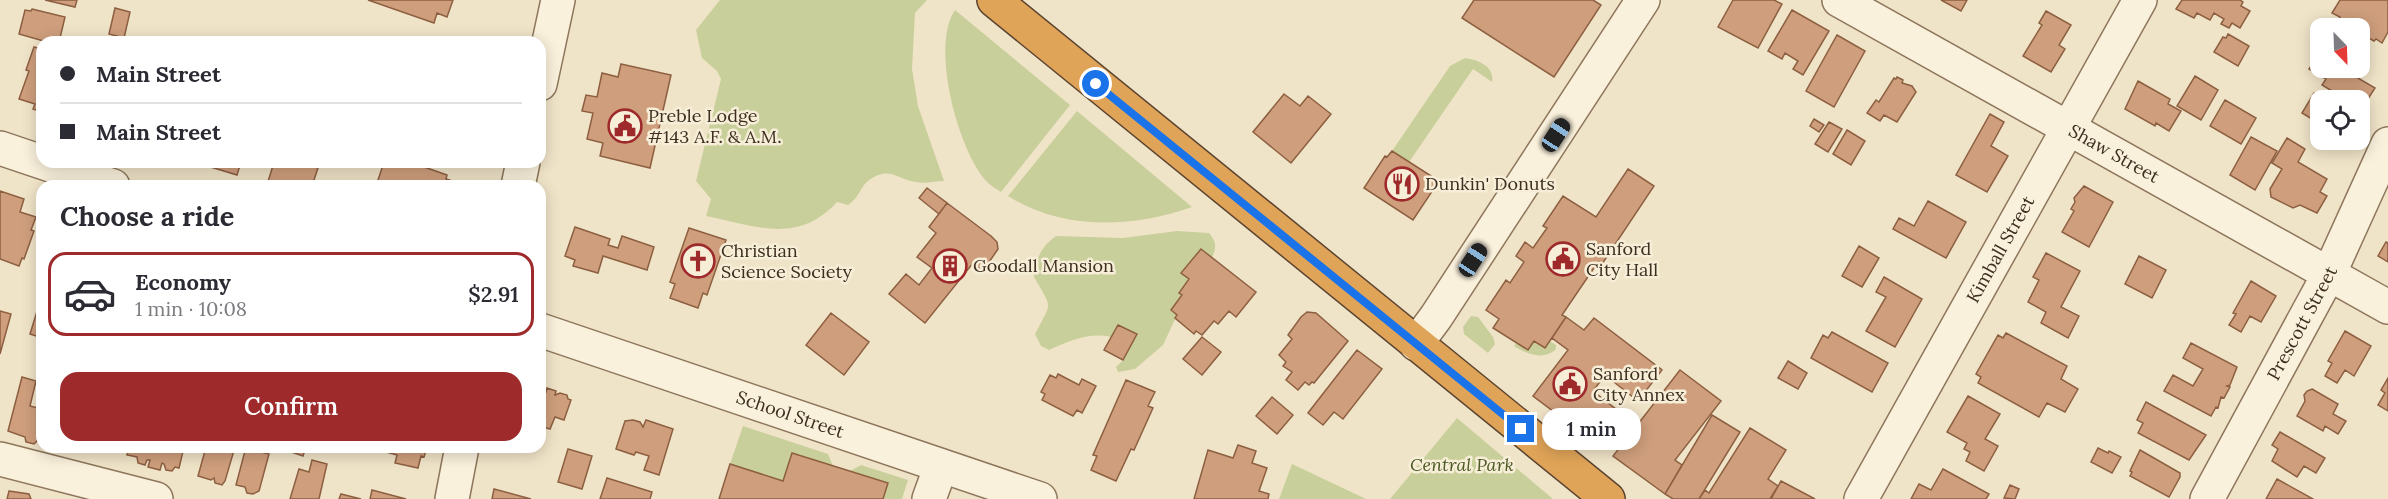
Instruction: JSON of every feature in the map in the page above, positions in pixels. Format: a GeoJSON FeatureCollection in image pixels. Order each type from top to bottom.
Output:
{"type":"FeatureCollection","features":[{"type":"Feature","properties":{"kind":"highway"},"geometry":{"type":"LineString","coordinates":[[994,0],[1608,499]]}},
{"type":"Feature","properties":{"kind":"street"},"geometry":{"type":"LineString","coordinates":[[546,56],[558,0]]}},
{"type":"Feature","properties":{"kind":"street"},"geometry":{"type":"LineString","coordinates":[[1416,344],[1643,0]]}},
{"type":"Feature","properties":{"kind":"street","name":"Shaw Street"},"geometry":{"type":"LineString","coordinates":[[1839,0],[2330,272],[2388,307]]}},
{"type":"Feature","properties":{"kind":"street","name":"Kimball Street"},"geometry":{"type":"LineString","coordinates":[[1861,499],[2140,0]]}},
{"type":"Feature","properties":{"kind":"street","name":"Prescott Street"},"geometry":{"type":"LineString","coordinates":[[2207,499],[2330,272],[2388,144]]}},
{"type":"Feature","properties":{"kind":"street"},"geometry":{"type":"LineString","coordinates":[[0,148],[36,160]]}},
{"type":"Feature","properties":{"kind":"street"},"geometry":{"type":"LineString","coordinates":[[59,168],[95,180]]}},
{"type":"Feature","properties":{"kind":"street","name":"School Street"},"geometry":{"type":"LineString","coordinates":[[546,332],[1040,499]]}},
{"type":"Feature","properties":{"kind":"street"},"geometry":{"type":"LineString","coordinates":[[452,499],[461,453]]}},
{"type":"Feature","properties":{"kind":"street"},"geometry":{"type":"LineString","coordinates":[[0,459],[156,499]]}},
{"type":"Feature","properties":{"kind":"street"},"geometry":{"type":"LineString","coordinates":[[929,499],[941,466]]}},
{"type":"Feature","properties":{"kind":"green space"},"geometry":{"type":"Polygon","coordinates":[[[720,0],[927,0],[915,13],[912,69],[918,106],[944,181],[919,183],[887,173],[875,176],[865,183],[855,199],[848,205],[837,202],[807,224],[791,228],[759,227],[706,216],[711,199],[696,181],[721,79],[717,71],[702,58],[696,30],[720,0]]]}},
{"type":"Feature","properties":{"kind":"green space"},"geometry":{"type":"Polygon","coordinates":[[[955,10],[1070,105],[1001,192],[986,181],[976,166],[957,123],[946,72],[945,48],[948,26],[955,10]]]}},
{"type":"Feature","properties":{"kind":"green space"},"geometry":{"type":"Polygon","coordinates":[[[1465,58],[1480,62],[1488,68],[1492,82],[1473,69],[1409,162],[1392,151],[1450,66],[1465,58]]]}},
{"type":"Feature","properties":{"kind":"green space"},"geometry":{"type":"Polygon","coordinates":[[[1077,111],[1192,207],[1146,219],[1098,222],[1051,215],[1008,196],[1077,111]]]}},
{"type":"Feature","properties":{"kind":"green space"},"geometry":{"type":"Polygon","coordinates":[[[1177,231],[1209,233],[1214,241],[1215,250],[1212,257],[1201,249],[1182,273],[1189,279],[1179,292],[1182,295],[1171,310],[1177,315],[1163,345],[1135,369],[1118,372],[1116,367],[1123,360],[1137,335],[1118,325],[1111,337],[1087,337],[1049,350],[1041,346],[1035,334],[1048,306],[1045,295],[1034,277],[1040,253],[1051,240],[1056,236],[1123,238],[1177,231]]]}},
{"type":"Feature","properties":{"kind":"green space"},"geometry":{"type":"Polygon","coordinates":[[[1471,316],[1478,317],[1493,337],[1495,344],[1488,353],[1464,334],[1463,327],[1471,316]]]}},
{"type":"Feature","properties":{"kind":"green space"},"geometry":{"type":"Polygon","coordinates":[[[1534,341],[1550,341],[1556,345],[1556,349],[1546,355],[1535,355],[1514,346],[1516,343],[1528,350],[1534,341]]]}},
{"type":"Feature","properties":{"kind":"green space","name":"Central Park"},"geometry":{"type":"Polygon","coordinates":[[[1457,418],[1553,499],[1390,499],[1457,418]]]}},
{"type":"Feature","properties":{"kind":"green space"},"geometry":{"type":"Polygon","coordinates":[[[743,426],[828,454],[833,466],[792,453],[783,481],[730,464],[743,426]]]}},
{"type":"Feature","properties":{"kind":"green space","name":"Central Park"},"geometry":{"type":"Polygon","coordinates":[[[1292,464],[1366,499],[1279,499],[1292,464]]]}},
{"type":"Feature","properties":{"kind":"green space"},"geometry":{"type":"Polygon","coordinates":[[[861,465],[908,480],[902,499],[883,499],[850,471],[861,465]]]}},
{"type":"Feature","properties":{"kind":"building"},"geometry":{"type":"Polygon","coordinates":[[[45,0],[77,0],[75,7],[45,0]]]}},
{"type":"Feature","properties":{"kind":"building"},"geometry":{"type":"Polygon","coordinates":[[[368,0],[453,0],[447,17],[437,13],[434,23],[368,0]]]}},
{"type":"Feature","properties":{"kind":"building"},"geometry":{"type":"Polygon","coordinates":[[[1474,0],[1593,0],[1601,5],[1554,77],[1462,18],[1474,0]]]}},
{"type":"Feature","properties":{"kind":"building"},"geometry":{"type":"Polygon","coordinates":[[[1733,0],[1774,0],[1782,4],[1758,48],[1718,27],[1733,0]]]}},
{"type":"Feature","properties":{"kind":"building"},"geometry":{"type":"Polygon","coordinates":[[[1941,0],[1967,0],[1961,11],[1941,0]]]}},
{"type":"Feature","properties":{"kind":"building"},"geometry":{"type":"Polygon","coordinates":[[[2182,0],[2240,0],[2243,2],[2241,6],[2250,11],[2240,28],[2232,23],[2229,28],[2221,24],[2224,19],[2214,13],[2210,20],[2197,13],[2194,18],[2176,9],[2182,0]]]}},
{"type":"Feature","properties":{"kind":"building"},"geometry":{"type":"Polygon","coordinates":[[[2340,0],[2388,0],[2388,32],[2382,43],[2376,39],[2374,41],[2370,39],[2370,18],[2339,18],[2332,13],[2340,0]]]}},
{"type":"Feature","properties":{"kind":"building"},"geometry":{"type":"Polygon","coordinates":[[[115,8],[130,12],[124,36],[109,34],[115,8]]]}},
{"type":"Feature","properties":{"kind":"building"},"geometry":{"type":"Polygon","coordinates":[[[32,9],[65,17],[60,36],[36,36],[36,39],[19,34],[25,10],[31,11],[32,9]]]}},
{"type":"Feature","properties":{"kind":"building"},"geometry":{"type":"Polygon","coordinates":[[[1792,10],[1829,31],[1803,75],[1793,69],[1798,61],[1785,53],[1782,59],[1768,51],[1792,10]]]}},
{"type":"Feature","properties":{"kind":"building"},"geometry":{"type":"Polygon","coordinates":[[[2046,11],[2071,25],[2059,45],[2065,49],[2051,72],[2023,56],[2042,25],[2039,23],[2046,11]]]}},
{"type":"Feature","properties":{"kind":"building"},"geometry":{"type":"Polygon","coordinates":[[[2228,34],[2249,46],[2238,66],[2214,52],[2223,37],[2226,38],[2228,34]]]}},
{"type":"Feature","properties":{"kind":"building"},"geometry":{"type":"Polygon","coordinates":[[[1837,35],[1865,51],[1834,107],[1806,91],[1837,35]]]}},
{"type":"Feature","properties":{"kind":"building"},"geometry":{"type":"Polygon","coordinates":[[[34,47],[36,48],[36,110],[33,109],[35,104],[19,99],[29,71],[26,70],[34,47]]]}},
{"type":"Feature","properties":{"kind":"building","name":"Preble Lodge #143 A.F. & A.M."},"geometry":{"type":"Polygon","coordinates":[[[621,64],[671,75],[650,168],[600,156],[603,143],[587,139],[593,113],[582,111],[586,95],[597,97],[602,73],[618,77],[621,64]]]}},
{"type":"Feature","properties":{"kind":"building"},"geometry":{"type":"Polygon","coordinates":[[[2195,76],[2218,90],[2201,120],[2177,106],[2195,76]]]}},
{"type":"Feature","properties":{"kind":"building"},"geometry":{"type":"Polygon","coordinates":[[[1894,78],[1903,80],[1902,83],[1912,86],[1916,92],[1897,122],[1884,115],[1880,121],[1867,113],[1876,100],[1879,102],[1894,78]]]}},
{"type":"Feature","properties":{"kind":"building"},"geometry":{"type":"Polygon","coordinates":[[[2324,78],[2358,78],[2375,88],[2370,96],[2370,90],[2331,90],[2322,85],[2326,79],[2324,78]]]}},
{"type":"Feature","properties":{"kind":"building"},"geometry":{"type":"Polygon","coordinates":[[[2138,81],[2170,99],[2168,104],[2181,111],[2169,131],[2125,109],[2138,81]]]}},
{"type":"Feature","properties":{"kind":"building"},"geometry":{"type":"Polygon","coordinates":[[[1284,94],[1300,106],[1308,96],[1331,114],[1291,163],[1253,132],[1284,94]]]}},
{"type":"Feature","properties":{"kind":"building"},"geometry":{"type":"Polygon","coordinates":[[[2225,100],[2256,118],[2241,144],[2210,126],[2225,100]]]}},
{"type":"Feature","properties":{"kind":"building"},"geometry":{"type":"Polygon","coordinates":[[[2310,100],[2310,118],[2302,113],[2310,100]]]}},
{"type":"Feature","properties":{"kind":"building"},"geometry":{"type":"Polygon","coordinates":[[[1990,114],[2004,122],[1991,146],[2008,156],[1987,192],[1956,175],[1990,114]]]}},
{"type":"Feature","properties":{"kind":"building"},"geometry":{"type":"Polygon","coordinates":[[[1814,119],[1824,125],[1819,132],[1810,126],[1814,119]]]}},
{"type":"Feature","properties":{"kind":"building"},"geometry":{"type":"Polygon","coordinates":[[[1829,122],[1842,129],[1828,152],[1815,144],[1829,122]]]}},
{"type":"Feature","properties":{"kind":"building"},"geometry":{"type":"Polygon","coordinates":[[[1847,130],[1865,141],[1851,165],[1833,154],[1847,130]]]}},
{"type":"Feature","properties":{"kind":"building"},"geometry":{"type":"Polygon","coordinates":[[[2251,137],[2277,151],[2255,190],[2230,175],[2251,137]]]}},
{"type":"Feature","properties":{"kind":"building"},"geometry":{"type":"Polygon","coordinates":[[[2287,138],[2305,149],[2298,162],[2327,179],[2320,192],[2327,196],[2317,213],[2300,205],[2293,208],[2271,197],[2270,189],[2282,169],[2272,163],[2287,138]]]}},
{"type":"Feature","properties":{"kind":"building","name":"Dunkin' Donuts"},"geometry":{"type":"Polygon","coordinates":[[[1392,151],[1439,181],[1413,220],[1364,188],[1385,156],[1387,157],[1392,151]]]}},
{"type":"Feature","properties":{"kind":"building"},"geometry":{"type":"Polygon","coordinates":[[[214,168],[239,168],[237,175],[214,168]]]}},
{"type":"Feature","properties":{"kind":"building"},"geometry":{"type":"Polygon","coordinates":[[[272,168],[318,168],[314,180],[269,180],[272,168]]]}},
{"type":"Feature","properties":{"kind":"building"},"geometry":{"type":"Polygon","coordinates":[[[382,168],[427,168],[447,175],[446,179],[449,180],[378,180],[382,168]]]}},
{"type":"Feature","properties":{"kind":"building","name":"Sanford City Hall"},"geometry":{"type":"Polygon","coordinates":[[[1628,169],[1654,186],[1602,264],[1598,262],[1562,315],[1566,317],[1545,348],[1534,341],[1528,350],[1493,328],[1499,319],[1486,310],[1506,280],[1510,283],[1524,262],[1516,256],[1525,242],[1533,248],[1547,228],[1543,226],[1563,196],[1596,217],[1628,169]]]}},
{"type":"Feature","properties":{"kind":"building"},"geometry":{"type":"Polygon","coordinates":[[[2084,186],[2113,202],[2089,247],[2062,232],[2074,211],[2071,209],[2075,202],[2074,198],[2084,186]]]}},
{"type":"Feature","properties":{"kind":"building"},"geometry":{"type":"Polygon","coordinates":[[[927,188],[947,203],[939,214],[919,198],[927,188]]]}},
{"type":"Feature","properties":{"kind":"building"},"geometry":{"type":"Polygon","coordinates":[[[0,191],[24,199],[20,212],[36,217],[31,230],[34,231],[24,259],[22,258],[19,266],[0,259],[0,191]]]}},
{"type":"Feature","properties":{"kind":"building"},"geometry":{"type":"Polygon","coordinates":[[[1928,201],[1966,222],[1946,258],[1893,229],[1899,218],[1914,226],[1928,201]]]}},
{"type":"Feature","properties":{"kind":"building","name":"Goodall Mansion"},"geometry":{"type":"Polygon","coordinates":[[[947,203],[991,236],[997,242],[998,249],[983,271],[973,263],[925,323],[889,294],[906,274],[919,285],[932,268],[917,257],[936,233],[929,227],[947,203]]]}},
{"type":"Feature","properties":{"kind":"building"},"geometry":{"type":"Polygon","coordinates":[[[575,227],[610,239],[608,245],[618,248],[622,236],[654,247],[647,270],[603,256],[598,273],[573,266],[575,260],[565,256],[575,227]]]}},
{"type":"Feature","properties":{"kind":"building","name":"Christian Science Society"},"geometry":{"type":"Polygon","coordinates":[[[689,228],[726,240],[707,295],[703,293],[698,308],[670,298],[675,284],[670,282],[689,228]]]}},
{"type":"Feature","properties":{"kind":"building"},"geometry":{"type":"Polygon","coordinates":[[[2386,242],[2388,243],[2388,262],[2378,256],[2386,242]]]}},
{"type":"Feature","properties":{"kind":"building"},"geometry":{"type":"Polygon","coordinates":[[[1859,246],[1879,258],[1862,287],[1842,276],[1859,246]]]}},
{"type":"Feature","properties":{"kind":"building"},"geometry":{"type":"Polygon","coordinates":[[[1201,249],[1256,292],[1236,317],[1229,311],[1218,324],[1214,321],[1202,335],[1196,331],[1194,334],[1175,318],[1177,315],[1171,310],[1182,295],[1179,293],[1189,279],[1181,273],[1201,249]]]}},
{"type":"Feature","properties":{"kind":"building"},"geometry":{"type":"Polygon","coordinates":[[[2046,253],[2080,271],[2061,307],[2079,316],[2068,338],[2041,323],[2046,312],[2028,302],[2039,280],[2033,277],[2046,253]]]}},
{"type":"Feature","properties":{"kind":"building"},"geometry":{"type":"Polygon","coordinates":[[[2139,256],[2166,270],[2152,298],[2125,284],[2139,256]]]}},
{"type":"Feature","properties":{"kind":"building"},"geometry":{"type":"Polygon","coordinates":[[[1884,277],[1922,299],[1895,347],[1866,331],[1886,297],[1876,292],[1884,277]]]}},
{"type":"Feature","properties":{"kind":"building"},"geometry":{"type":"Polygon","coordinates":[[[2251,281],[2276,296],[2261,322],[2250,316],[2241,332],[2229,325],[2251,281]]]}},
{"type":"Feature","properties":{"kind":"building"},"geometry":{"type":"Polygon","coordinates":[[[0,311],[11,314],[0,354],[0,311]]]}},
{"type":"Feature","properties":{"kind":"building"},"geometry":{"type":"Polygon","coordinates":[[[1307,312],[1316,313],[1348,341],[1314,383],[1309,385],[1305,382],[1298,390],[1286,380],[1292,372],[1283,366],[1286,362],[1279,355],[1292,339],[1288,335],[1307,312]]]}},
{"type":"Feature","properties":{"kind":"building"},"geometry":{"type":"Polygon","coordinates":[[[831,313],[869,342],[844,375],[806,345],[831,313]]]}},
{"type":"Feature","properties":{"kind":"building"},"geometry":{"type":"Polygon","coordinates":[[[36,314],[36,336],[30,334],[36,314]]]}},
{"type":"Feature","properties":{"kind":"building","name":"Sanford City Annex"},"geometry":{"type":"Polygon","coordinates":[[[1566,317],[1584,330],[1594,318],[1662,370],[1638,401],[1605,375],[1593,391],[1626,417],[1602,448],[1533,396],[1568,350],[1552,338],[1566,317]]]}},
{"type":"Feature","properties":{"kind":"building"},"geometry":{"type":"Polygon","coordinates":[[[1118,325],[1137,334],[1123,360],[1104,350],[1118,325]]]}},
{"type":"Feature","properties":{"kind":"building"},"geometry":{"type":"Polygon","coordinates":[[[2345,331],[2371,346],[2354,376],[2345,370],[2337,383],[2325,376],[2332,363],[2328,361],[2345,331]]]}},
{"type":"Feature","properties":{"kind":"building"},"geometry":{"type":"Polygon","coordinates":[[[1832,332],[1888,363],[1872,392],[1811,358],[1823,335],[1828,338],[1832,332]]]}},
{"type":"Feature","properties":{"kind":"building"},"geometry":{"type":"Polygon","coordinates":[[[2006,333],[2067,366],[2061,379],[2078,389],[2065,412],[2047,403],[2039,417],[1978,383],[1981,377],[1976,374],[1998,335],[2003,338],[2006,333]]]}},
{"type":"Feature","properties":{"kind":"building"},"geometry":{"type":"Polygon","coordinates":[[[1202,337],[1221,352],[1202,375],[1183,359],[1202,337]]]}},
{"type":"Feature","properties":{"kind":"building"},"geometry":{"type":"Polygon","coordinates":[[[2191,343],[2237,367],[2230,385],[2227,386],[2230,387],[2224,398],[2221,397],[2218,408],[2216,407],[2211,416],[2164,391],[2173,375],[2193,386],[2203,369],[2183,358],[2191,343]]]}},
{"type":"Feature","properties":{"kind":"building"},"geometry":{"type":"Polygon","coordinates":[[[1357,350],[1382,369],[1343,419],[1334,412],[1323,425],[1308,413],[1357,350]]]}},
{"type":"Feature","properties":{"kind":"building"},"geometry":{"type":"Polygon","coordinates":[[[1788,361],[1807,373],[1798,389],[1778,378],[1788,361]]]}},
{"type":"Feature","properties":{"kind":"building"},"geometry":{"type":"Polygon","coordinates":[[[1680,370],[1721,401],[1675,460],[1682,465],[1665,494],[1613,456],[1680,370]]]}},
{"type":"Feature","properties":{"kind":"building"},"geometry":{"type":"Polygon","coordinates":[[[1058,374],[1079,385],[1082,379],[1096,386],[1082,413],[1077,410],[1073,416],[1042,400],[1045,394],[1041,392],[1050,375],[1056,378],[1058,374]]]}},
{"type":"Feature","properties":{"kind":"building"},"geometry":{"type":"Polygon","coordinates":[[[22,377],[36,381],[30,406],[36,408],[36,442],[34,444],[26,442],[25,437],[8,431],[22,377]]]}},
{"type":"Feature","properties":{"kind":"building"},"geometry":{"type":"Polygon","coordinates":[[[2388,378],[2388,411],[2378,405],[2385,393],[2381,390],[2388,378]]]}},
{"type":"Feature","properties":{"kind":"building"},"geometry":{"type":"Polygon","coordinates":[[[1126,380],[1155,392],[1148,406],[1153,408],[1134,450],[1131,449],[1116,481],[1091,470],[1097,456],[1093,455],[1126,380]]]}},
{"type":"Feature","properties":{"kind":"building"},"geometry":{"type":"Polygon","coordinates":[[[547,388],[556,391],[555,395],[560,393],[567,395],[571,400],[564,420],[555,417],[550,429],[546,428],[547,388]]]}},
{"type":"Feature","properties":{"kind":"building"},"geometry":{"type":"Polygon","coordinates":[[[2312,389],[2338,404],[2333,414],[2346,421],[2338,434],[2325,426],[2323,431],[2297,416],[2305,401],[2304,395],[2312,389]]]}},
{"type":"Feature","properties":{"kind":"building"},"geometry":{"type":"Polygon","coordinates":[[[1968,396],[2000,414],[1985,439],[1998,446],[1984,471],[1966,461],[1970,452],[1964,449],[1967,443],[1947,432],[1968,396]]]}},
{"type":"Feature","properties":{"kind":"building"},"geometry":{"type":"Polygon","coordinates":[[[1272,397],[1293,415],[1277,434],[1256,416],[1272,397]]]}},
{"type":"Feature","properties":{"kind":"building"},"geometry":{"type":"Polygon","coordinates":[[[2146,402],[2206,435],[2189,460],[2138,433],[2143,423],[2137,420],[2146,402]]]}},
{"type":"Feature","properties":{"kind":"building"},"geometry":{"type":"Polygon","coordinates":[[[1712,415],[1740,432],[1699,499],[1673,499],[1665,494],[1712,415]]]}},
{"type":"Feature","properties":{"kind":"building"},"geometry":{"type":"Polygon","coordinates":[[[646,420],[673,429],[659,475],[644,470],[649,456],[636,452],[634,455],[616,449],[625,421],[640,422],[643,427],[646,420]]]}},
{"type":"Feature","properties":{"kind":"building"},"geometry":{"type":"Polygon","coordinates":[[[1750,428],[1786,450],[1768,479],[1778,486],[1770,499],[1699,499],[1705,490],[1709,493],[1750,428]]]}},
{"type":"Feature","properties":{"kind":"building"},"geometry":{"type":"Polygon","coordinates":[[[2280,432],[2325,458],[2316,473],[2304,466],[2297,477],[2272,461],[2278,449],[2272,445],[2280,432]]]}},
{"type":"Feature","properties":{"kind":"building"},"geometry":{"type":"Polygon","coordinates":[[[1238,445],[1256,451],[1252,463],[1267,468],[1259,491],[1269,494],[1268,499],[1194,499],[1208,450],[1233,458],[1238,445]]]}},
{"type":"Feature","properties":{"kind":"building"},"geometry":{"type":"Polygon","coordinates":[[[2098,448],[2121,457],[2112,473],[2091,462],[2098,448]]]}},
{"type":"Feature","properties":{"kind":"building"},"geometry":{"type":"Polygon","coordinates":[[[568,449],[592,456],[582,489],[558,482],[568,449]]]}},
{"type":"Feature","properties":{"kind":"building"},"geometry":{"type":"Polygon","coordinates":[[[2140,450],[2180,473],[2169,497],[2130,476],[2140,450]]]}},
{"type":"Feature","properties":{"kind":"building"},"geometry":{"type":"Polygon","coordinates":[[[128,453],[183,453],[179,468],[175,467],[172,471],[166,470],[162,463],[160,470],[148,467],[150,460],[147,460],[145,465],[138,463],[137,457],[127,455],[128,453]]]}},
{"type":"Feature","properties":{"kind":"building"},"geometry":{"type":"Polygon","coordinates":[[[204,453],[233,453],[222,485],[215,483],[214,478],[211,480],[198,476],[204,453]]]}},
{"type":"Feature","properties":{"kind":"building"},"geometry":{"type":"Polygon","coordinates":[[[244,453],[269,454],[259,491],[253,494],[247,493],[245,487],[236,485],[244,453]]]}},
{"type":"Feature","properties":{"kind":"building"},"geometry":{"type":"Polygon","coordinates":[[[390,453],[425,453],[424,457],[421,456],[418,468],[395,463],[397,455],[390,453]]]}},
{"type":"Feature","properties":{"kind":"building"},"geometry":{"type":"Polygon","coordinates":[[[792,453],[888,483],[883,499],[719,499],[730,464],[783,481],[792,453]]]}},
{"type":"Feature","properties":{"kind":"building"},"geometry":{"type":"Polygon","coordinates":[[[312,460],[327,464],[319,499],[290,499],[299,469],[309,472],[312,460]]]}},
{"type":"Feature","properties":{"kind":"building"},"geometry":{"type":"Polygon","coordinates":[[[1943,469],[1989,494],[1986,499],[1911,499],[1919,484],[1931,490],[1943,469]]]}},
{"type":"Feature","properties":{"kind":"building"},"geometry":{"type":"Polygon","coordinates":[[[607,478],[652,492],[650,499],[600,499],[607,478]]]}},
{"type":"Feature","properties":{"kind":"building"},"geometry":{"type":"Polygon","coordinates":[[[2277,479],[2313,499],[2266,499],[2277,479]]]}},
{"type":"Feature","properties":{"kind":"building"},"geometry":{"type":"Polygon","coordinates":[[[1781,481],[1815,499],[1771,499],[1781,481]]]}},
{"type":"Feature","properties":{"kind":"building"},"geometry":{"type":"Polygon","coordinates":[[[2010,485],[2019,489],[2015,499],[2004,498],[2010,485]]]}},
{"type":"Feature","properties":{"kind":"building"},"geometry":{"type":"Polygon","coordinates":[[[494,489],[531,499],[492,499],[494,489]]]}},
{"type":"Feature","properties":{"kind":"building"},"geometry":{"type":"Polygon","coordinates":[[[372,490],[406,499],[370,499],[372,490]]]}},
{"type":"Feature","properties":{"kind":"building"},"geometry":{"type":"Polygon","coordinates":[[[9,491],[29,494],[31,499],[7,499],[9,491]]]}},
{"type":"Feature","properties":{"kind":"building"},"geometry":{"type":"Polygon","coordinates":[[[341,494],[361,499],[339,499],[341,494]]]}},
{"type":"Feature","properties":{"kind":"place","name":"Preble Lodge #143 A.F. & A.M."},"geometry":{"type":"Point","coordinates":[625,126]}},
{"type":"Feature","properties":{"kind":"place","name":"Dunkin' Donuts"},"geometry":{"type":"Point","coordinates":[1402,184]}},
{"type":"Feature","properties":{"kind":"place","name":"Sanford City Hall"},"geometry":{"type":"Point","coordinates":[1563,259]}},
{"type":"Feature","properties":{"kind":"place","name":"Christian Science Society"},"geometry":{"type":"Point","coordinates":[698,261]}},
{"type":"Feature","properties":{"kind":"place","name":"Goodall Mansion"},"geometry":{"type":"Point","coordinates":[950,266]}},
{"type":"Feature","properties":{"kind":"place","name":"Sanford City Annex"},"geometry":{"type":"Point","coordinates":[1570,384]}},
{"type":"Feature","properties":{"kind":"route"},"geometry":{"type":"LineString","coordinates":[[1096,84],[1521,429]]}}]}
